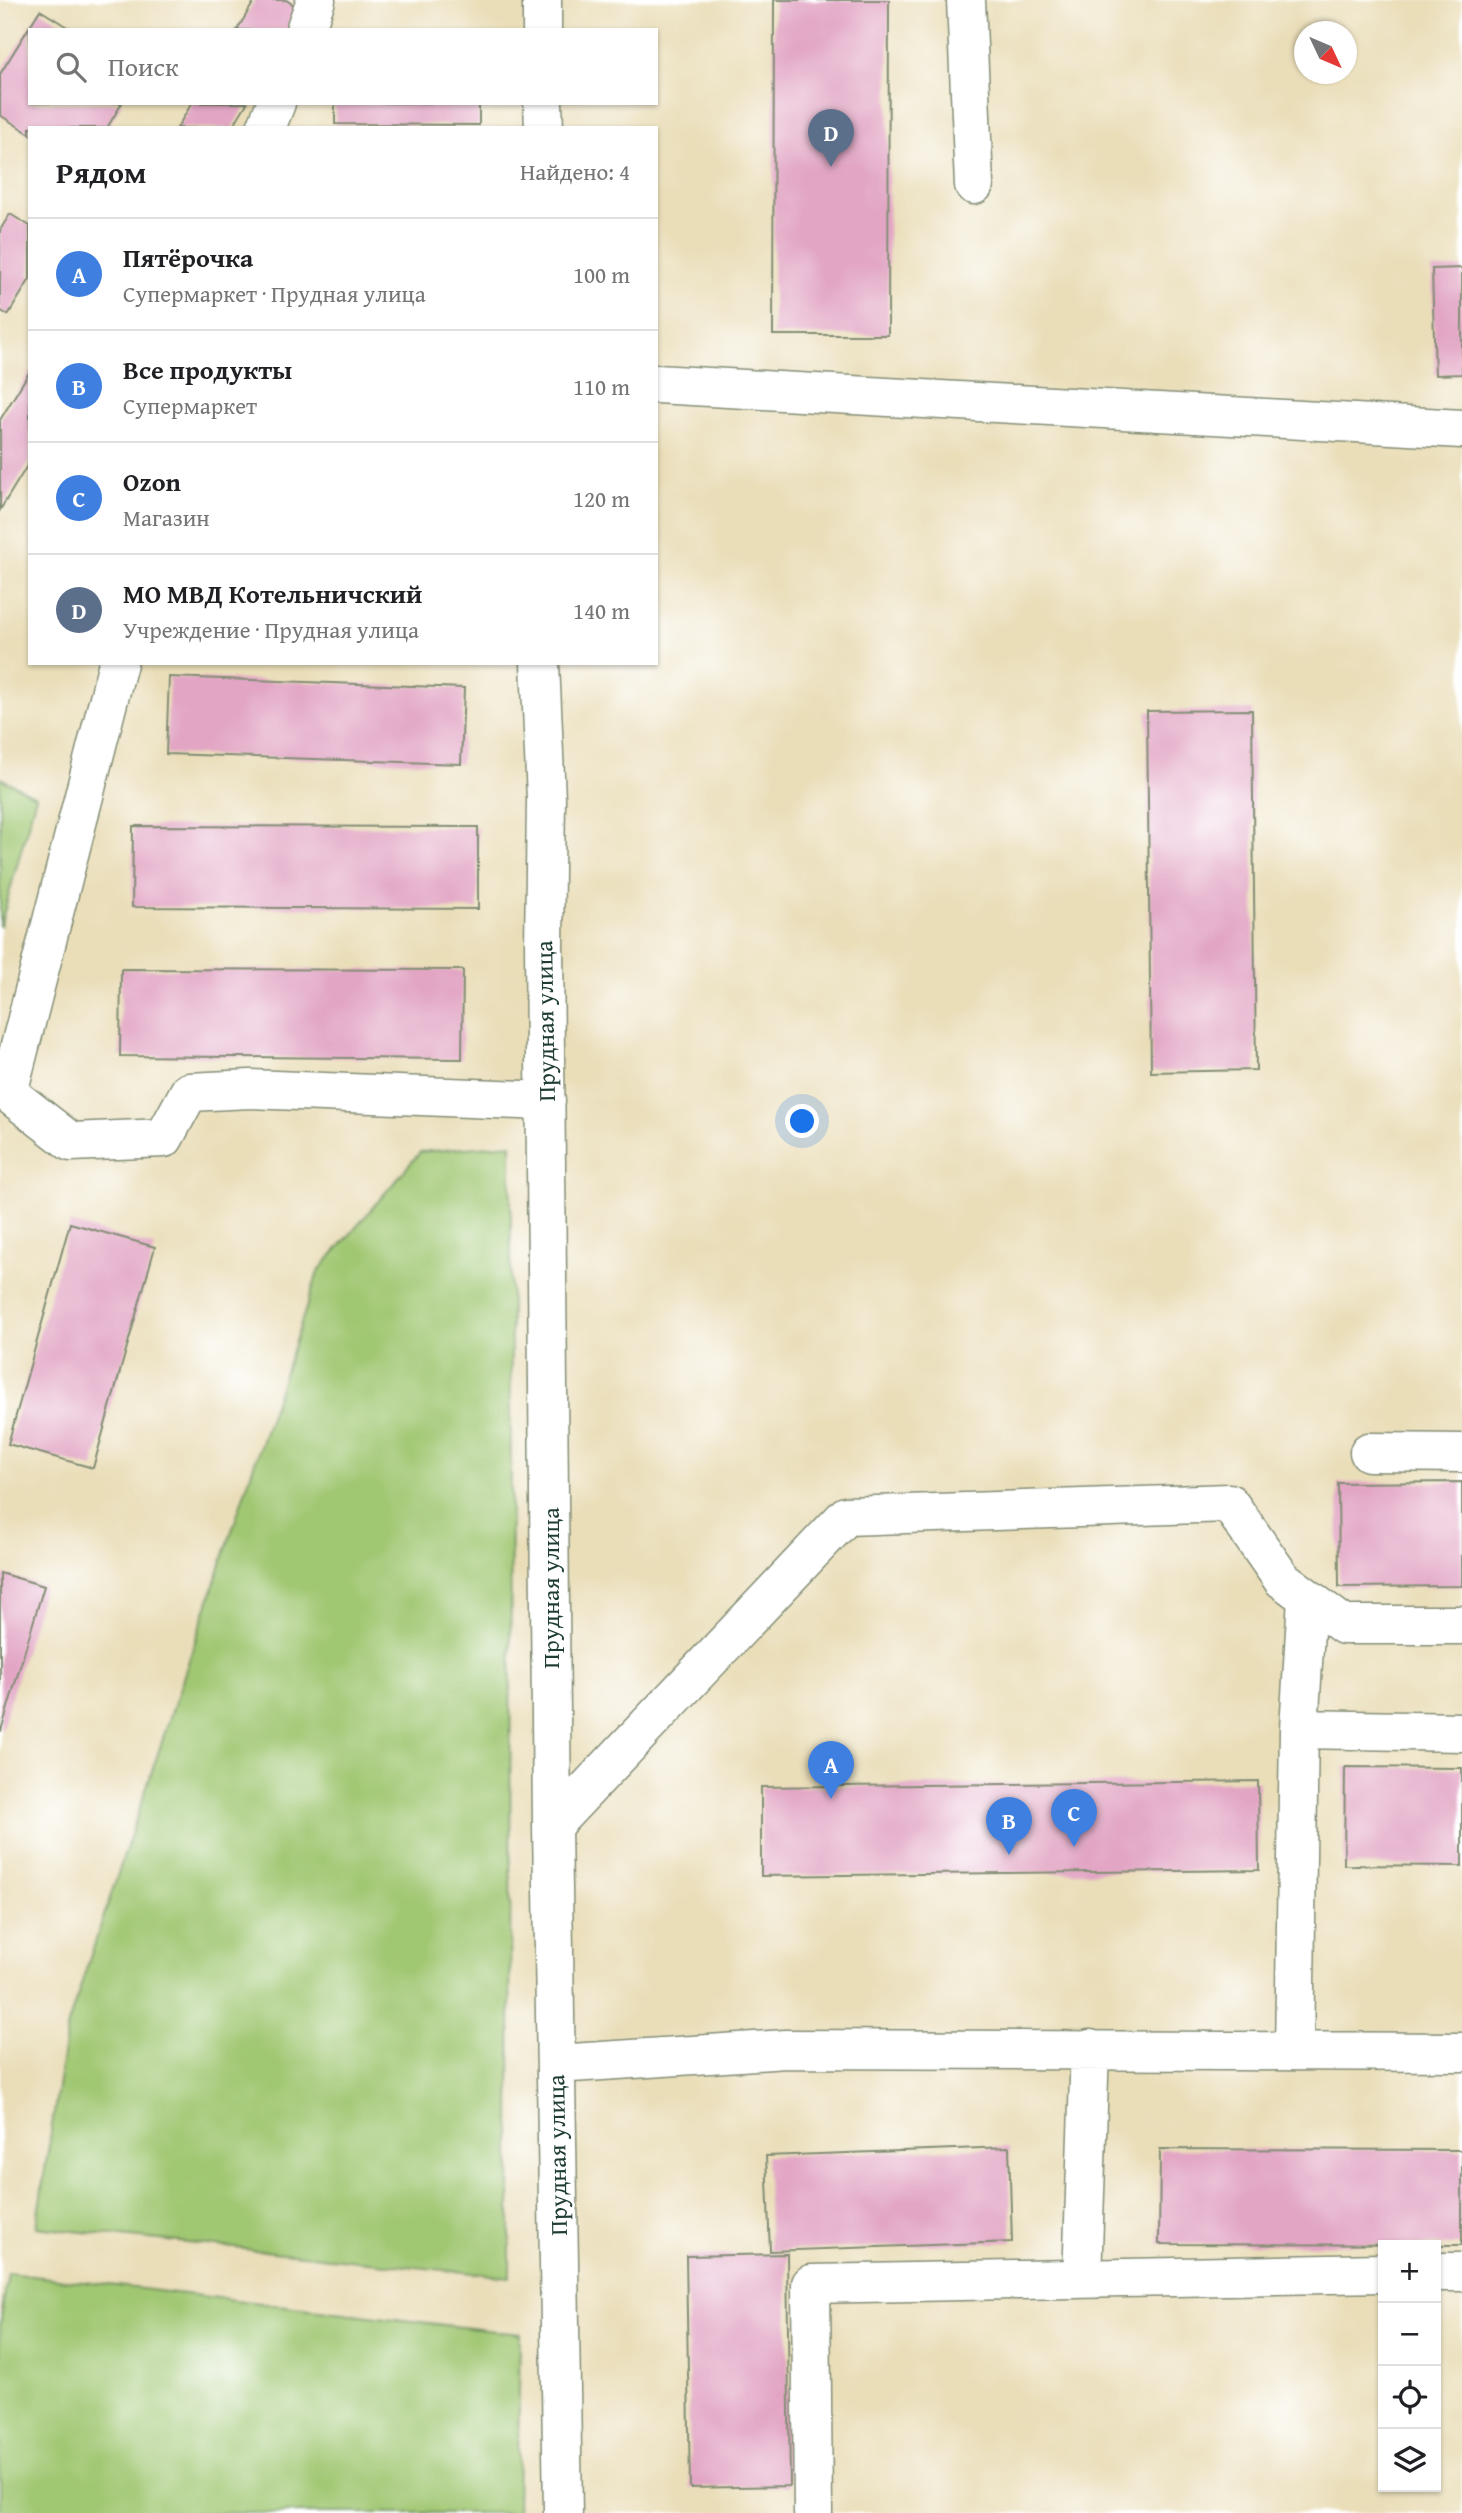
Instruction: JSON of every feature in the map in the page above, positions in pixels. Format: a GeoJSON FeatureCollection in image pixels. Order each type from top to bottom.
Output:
{"type":"FeatureCollection","features":[{"type":"Feature","properties":{"kind":"street"},"geometry":{"type":"LineString","coordinates":[[306,28],[316,0]]}},
{"type":"Feature","properties":{"kind":"street"},"geometry":{"type":"LineString","coordinates":[[542,0],[542,28]]}},
{"type":"Feature","properties":{"kind":"street"},"geometry":{"type":"LineString","coordinates":[[966,0],[974,186]]}},
{"type":"Feature","properties":{"kind":"street"},"geometry":{"type":"LineString","coordinates":[[267,126],[275,105]]}},
{"type":"Feature","properties":{"kind":"street"},"geometry":{"type":"LineString","coordinates":[[543,105],[544,126]]}},
{"type":"Feature","properties":{"kind":"street"},"geometry":{"type":"LineString","coordinates":[[658,384],[1462,429]]}},
{"type":"Feature","properties":{"kind":"street"},"geometry":{"type":"LineString","coordinates":[[117,665],[4,1106],[71,1142],[164,1138],[190,1092],[250,1088],[546,1101]]}},
{"type":"Feature","properties":{"kind":"street","name":"Прудная улица"},"geometry":{"type":"LineString","coordinates":[[540,665],[546,799],[544,945],[552,1826],[563,2513]]}},
{"type":"Feature","properties":{"kind":"street"},"geometry":{"type":"LineString","coordinates":[[1369,1452],[1462,1453]]}},
{"type":"Feature","properties":{"kind":"street"},"geometry":{"type":"LineString","coordinates":[[552,1826],[846,1516],[1229,1503],[1283,1579],[1343,1625],[1462,1625]]}},
{"type":"Feature","properties":{"kind":"street"},"geometry":{"type":"LineString","coordinates":[[1294,2050],[1299,1730],[1307,1598]]}},
{"type":"Feature","properties":{"kind":"street"},"geometry":{"type":"LineString","coordinates":[[1299,1730],[1462,1732]]}},
{"type":"Feature","properties":{"kind":"street"},"geometry":{"type":"LineString","coordinates":[[556,2064],[786,2049],[1462,2052]]}},
{"type":"Feature","properties":{"kind":"street"},"geometry":{"type":"LineString","coordinates":[[1082,2279],[1090,2049]]}},
{"type":"Feature","properties":{"kind":"street"},"geometry":{"type":"LineString","coordinates":[[1441,2272],[1462,2272]]}},
{"type":"Feature","properties":{"kind":"street"},"geometry":{"type":"LineString","coordinates":[[813,2513],[811,2284],[1378,2273]]}},
{"type":"Feature","properties":{"kind":"green space"},"geometry":{"type":"Polygon","coordinates":[[[0,778],[36,796],[0,927],[0,778]]]}},
{"type":"Feature","properties":{"kind":"green space"},"geometry":{"type":"Polygon","coordinates":[[[511,1144],[510,2277],[36,2227],[68,2024],[318,1272],[420,1152],[511,1144]]]}},
{"type":"Feature","properties":{"kind":"green space"},"geometry":{"type":"Polygon","coordinates":[[[8,2273],[520,2334],[517,2513],[0,2513],[0,2324],[8,2273]]]}},
{"type":"Feature","properties":{"kind":"building"},"geometry":{"type":"Polygon","coordinates":[[[255,0],[286,0],[303,11],[293,28],[238,28],[255,0]]]}},
{"type":"Feature","properties":{"kind":"building"},"geometry":{"type":"Polygon","coordinates":[[[774,0],[889,0],[888,335],[773,335],[774,0]]]}},
{"type":"Feature","properties":{"kind":"building"},"geometry":{"type":"Polygon","coordinates":[[[40,10],[69,28],[29,28],[40,10]]]}},
{"type":"Feature","properties":{"kind":"building"},"geometry":{"type":"Polygon","coordinates":[[[28,29],[28,105],[121,105],[108,126],[28,126],[28,133],[0,115],[0,74],[28,29]]]}},
{"type":"Feature","properties":{"kind":"building"},"geometry":{"type":"Polygon","coordinates":[[[191,105],[246,105],[233,126],[178,126],[191,105]]]}},
{"type":"Feature","properties":{"kind":"building"},"geometry":{"type":"Polygon","coordinates":[[[335,105],[479,105],[479,125],[335,124],[335,105]]]}},
{"type":"Feature","properties":{"kind":"building"},"geometry":{"type":"Polygon","coordinates":[[[10,214],[28,225],[28,282],[8,315],[0,310],[0,230],[10,214]]]}},
{"type":"Feature","properties":{"kind":"building"},"geometry":{"type":"Polygon","coordinates":[[[1462,268],[1462,374],[1435,375],[1432,269],[1462,268]]]}},
{"type":"Feature","properties":{"kind":"building"},"geometry":{"type":"Polygon","coordinates":[[[28,374],[28,464],[0,510],[0,420],[28,374]]]}},
{"type":"Feature","properties":{"kind":"building"},"geometry":{"type":"Polygon","coordinates":[[[169,677],[464,688],[461,764],[166,754],[169,677]]]}},
{"type":"Feature","properties":{"kind":"building"},"geometry":{"type":"Polygon","coordinates":[[[1252,710],[1256,1070],[1151,1072],[1147,711],[1252,710]]]}},
{"type":"Feature","properties":{"kind":"building"},"geometry":{"type":"Polygon","coordinates":[[[133,826],[478,827],[478,909],[132,907],[133,826]]]}},
{"type":"Feature","properties":{"kind":"building"},"geometry":{"type":"Polygon","coordinates":[[[121,969],[463,970],[462,1059],[120,1056],[121,969]]]}},
{"type":"Feature","properties":{"kind":"building"},"geometry":{"type":"Polygon","coordinates":[[[70,1223],[155,1247],[93,1468],[8,1444],[70,1223]]]}},
{"type":"Feature","properties":{"kind":"building"},"geometry":{"type":"Polygon","coordinates":[[[1462,1482],[1462,1586],[1339,1587],[1338,1483],[1462,1482]]]}},
{"type":"Feature","properties":{"kind":"building"},"geometry":{"type":"Polygon","coordinates":[[[0,1573],[44,1586],[1,1731],[0,1731],[0,1573]]]}},
{"type":"Feature","properties":{"kind":"building"},"geometry":{"type":"Polygon","coordinates":[[[1345,1767],[1462,1768],[1462,1866],[1344,1865],[1345,1767]]]}},
{"type":"Feature","properties":{"kind":"building"},"geometry":{"type":"Polygon","coordinates":[[[1258,1781],[1259,1870],[761,1876],[761,1787],[1258,1781]]]}},
{"type":"Feature","properties":{"kind":"building"},"geometry":{"type":"Polygon","coordinates":[[[1009,2147],[1012,2242],[770,2251],[766,2156],[1009,2147]]]}},
{"type":"Feature","properties":{"kind":"building"},"geometry":{"type":"Polygon","coordinates":[[[1160,2149],[1462,2150],[1462,2245],[1441,2245],[1441,2240],[1378,2240],[1378,2245],[1159,2244],[1160,2149]]]}},
{"type":"Feature","properties":{"kind":"building"},"geometry":{"type":"Polygon","coordinates":[[[787,2254],[790,2486],[690,2488],[686,2256],[787,2254]]]}},
{"type":"Feature","properties":{"kind":"place","name":"МО МВД Котельничский"},"geometry":{"type":"Point","coordinates":[831,167]}},
{"type":"Feature","properties":{"kind":"place","name":"Пятёрочка"},"geometry":{"type":"Point","coordinates":[831,1799]}},
{"type":"Feature","properties":{"kind":"place","name":"Ozon"},"geometry":{"type":"Point","coordinates":[1074,1847]}},
{"type":"Feature","properties":{"kind":"place","name":"Все продукты"},"geometry":{"type":"Point","coordinates":[1009,1855]}}]}
